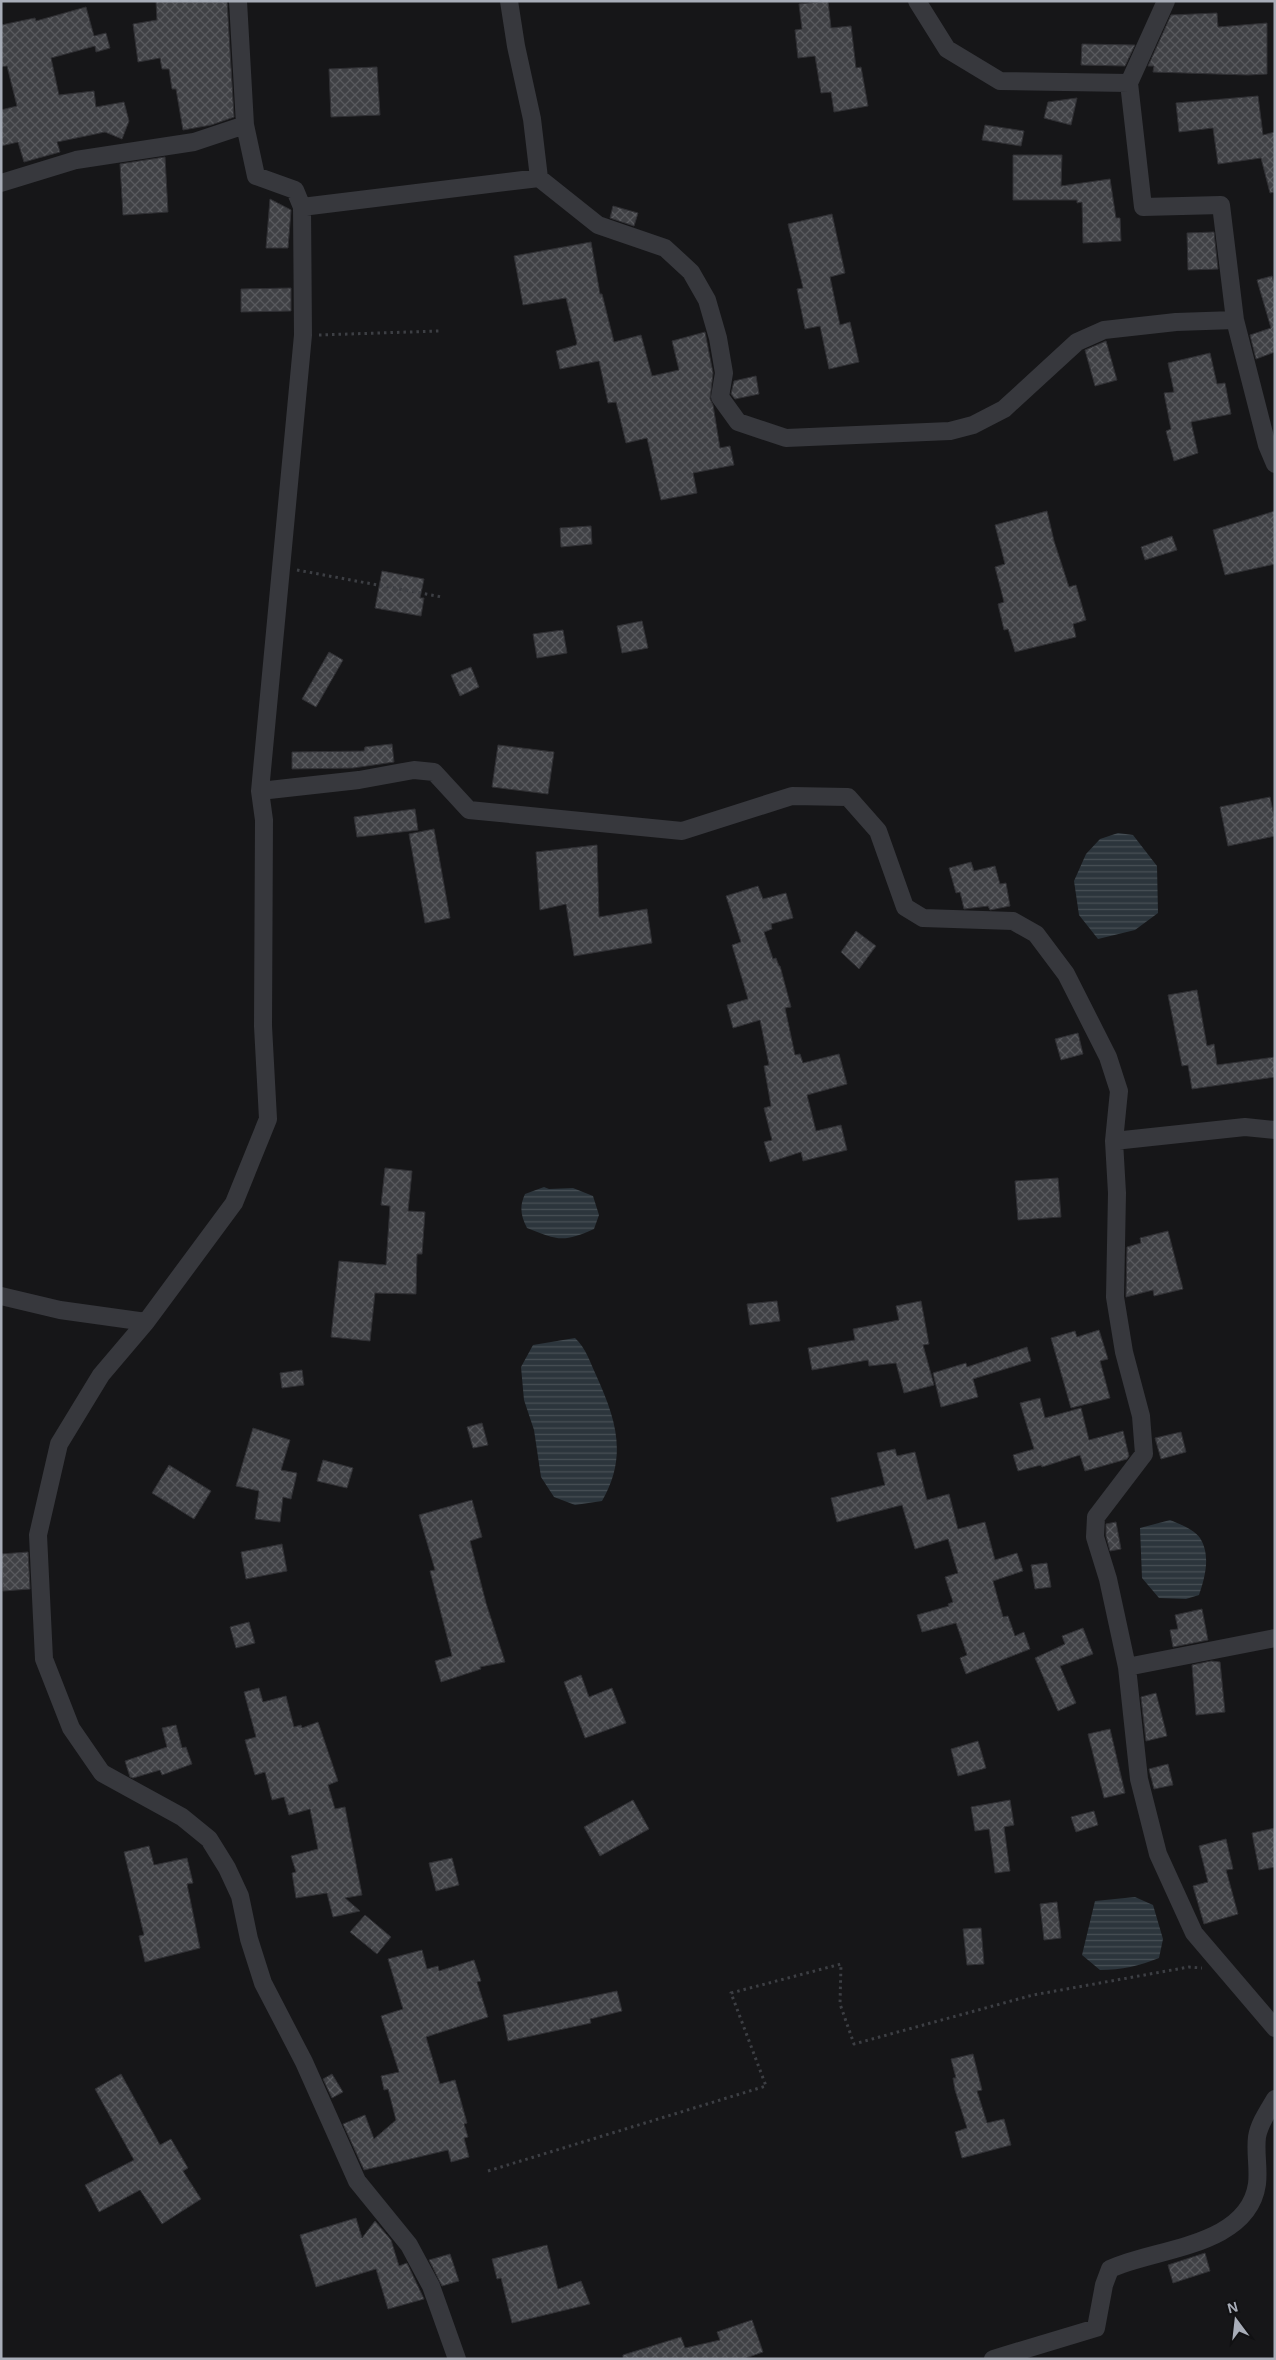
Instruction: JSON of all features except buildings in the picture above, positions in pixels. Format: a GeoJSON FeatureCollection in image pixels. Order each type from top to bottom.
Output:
{"type":"FeatureCollection","features":[{"type":"Feature","properties":{"kind":"street"},"geometry":{"type":"LineString","coordinates":[[238,1],[245,125],[256,176],[295,190],[302,207],[303,335],[260,791],[264,820],[263,1026],[268,1119],[234,1203],[146,1322],[101,1375],[58,1444],[38,1535],[44,1659],[72,1728],[102,1773],[182,1817],[209,1839],[227,1868],[240,1896],[249,1939],[263,1983],[304,2062],[356,2182],[409,2245],[431,2286],[457,2359]]}},
{"type":"Feature","properties":{"kind":"street"},"geometry":{"type":"LineString","coordinates":[[509,1],[516,46],[532,119],[539,178],[598,225],[665,248],[691,272],[707,300],[718,338],[724,373],[720,397],[738,422],[786,438],[950,431],[965,427],[1004,409],[1077,342],[1104,330],[1176,322],[1235,320]]}},
{"type":"Feature","properties":{"kind":"street"},"geometry":{"type":"LineString","coordinates":[[917,1],[947,49],[1000,80],[1129,83]]}},
{"type":"Feature","properties":{"kind":"street"},"geometry":{"type":"LineString","coordinates":[[1166,1],[1129,83],[1143,207],[1221,206],[1235,320],[1266,446],[1275,464]]}},
{"type":"Feature","properties":{"kind":"street"},"geometry":{"type":"LineString","coordinates":[[1,183],[76,160],[194,142],[245,125]]}},
{"type":"Feature","properties":{"kind":"street"},"geometry":{"type":"LineString","coordinates":[[302,207],[539,178]]}},
{"type":"Feature","properties":{"kind":"street"},"geometry":{"type":"LineString","coordinates":[[260,791],[359,780],[414,770],[434,772],[469,810],[682,831],[792,796],[848,797],[878,832],[906,907],[923,918],[1013,921],[1036,934],[1066,974],[1108,1057],[1119,1091],[1114,1141],[1117,1193],[1114,1297],[1124,1352],[1141,1416],[1144,1454],[1096,1517],[1095,1537],[1108,1579],[1127,1667],[1139,1779],[1158,1854],[1194,1933],[1275,2028]]}},
{"type":"Feature","properties":{"kind":"street"},"geometry":{"type":"LineString","coordinates":[[1114,1141],[1245,1127],[1275,1130]]}},
{"type":"Feature","properties":{"kind":"street"},"geometry":{"type":"LineString","coordinates":[[1,1296],[60,1310],[146,1322]]}},
{"type":"Feature","properties":{"kind":"street"},"geometry":{"type":"LineString","coordinates":[[1127,1667],[1275,1638]]}},
{"type":"Feature","properties":{"kind":"street"},"geometry":{"type":"LineString","coordinates":[[993,2359],[1096,2328],[1104,2285],[1110,2269],[1203,2240],[1223,2231],[1236,2221],[1250,2207],[1257,2185],[1257,2137],[1262,2121],[1275,2100]]}},
{"type":"Feature","properties":{"kind":"path"},"geometry":{"type":"LineString","coordinates":[[303,335],[439,331]]}},
{"type":"Feature","properties":{"kind":"path"},"geometry":{"type":"LineString","coordinates":[[281,567],[442,597]]}},
{"type":"Feature","properties":{"kind":"path"},"geometry":{"type":"LineString","coordinates":[[488,2171],[766,2086],[731,1993],[740,1990],[841,1964],[840,2004],[854,2044],[1033,1995],[1189,1967],[1227,1972]]}},
{"type":"Feature","properties":{"kind":"shaded area"},"geometry":{"type":"Polygon","coordinates":[[[1118,833],[1133,835],[1157,866],[1158,913],[1135,930],[1098,939],[1079,915],[1074,881],[1086,854],[1100,839],[1118,833]]]}},
{"type":"Feature","properties":{"kind":"shaded area"},"geometry":{"type":"Polygon","coordinates":[[[544,1187],[549,1189],[573,1188],[593,1196],[599,1215],[594,1229],[575,1236],[560,1238],[527,1228],[522,1211],[525,1194],[544,1187]]]}},
{"type":"Feature","properties":{"kind":"shaded area"},"geometry":{"type":"Polygon","coordinates":[[[575,1338],[587,1355],[609,1407],[614,1422],[617,1453],[615,1469],[602,1501],[575,1505],[554,1497],[541,1477],[534,1430],[524,1400],[521,1367],[533,1345],[575,1338]]]}},
{"type":"Feature","properties":{"kind":"shaded area"},"geometry":{"type":"Polygon","coordinates":[[[1170,1520],[1194,1532],[1200,1538],[1205,1552],[1205,1574],[1199,1595],[1186,1599],[1159,1598],[1142,1578],[1140,1528],[1170,1520]]]}},
{"type":"Feature","properties":{"kind":"shaded area"},"geometry":{"type":"Polygon","coordinates":[[[1135,1897],[1153,1905],[1163,1939],[1159,1958],[1130,1967],[1100,1970],[1082,1955],[1095,1901],[1135,1897]]]}}]}
